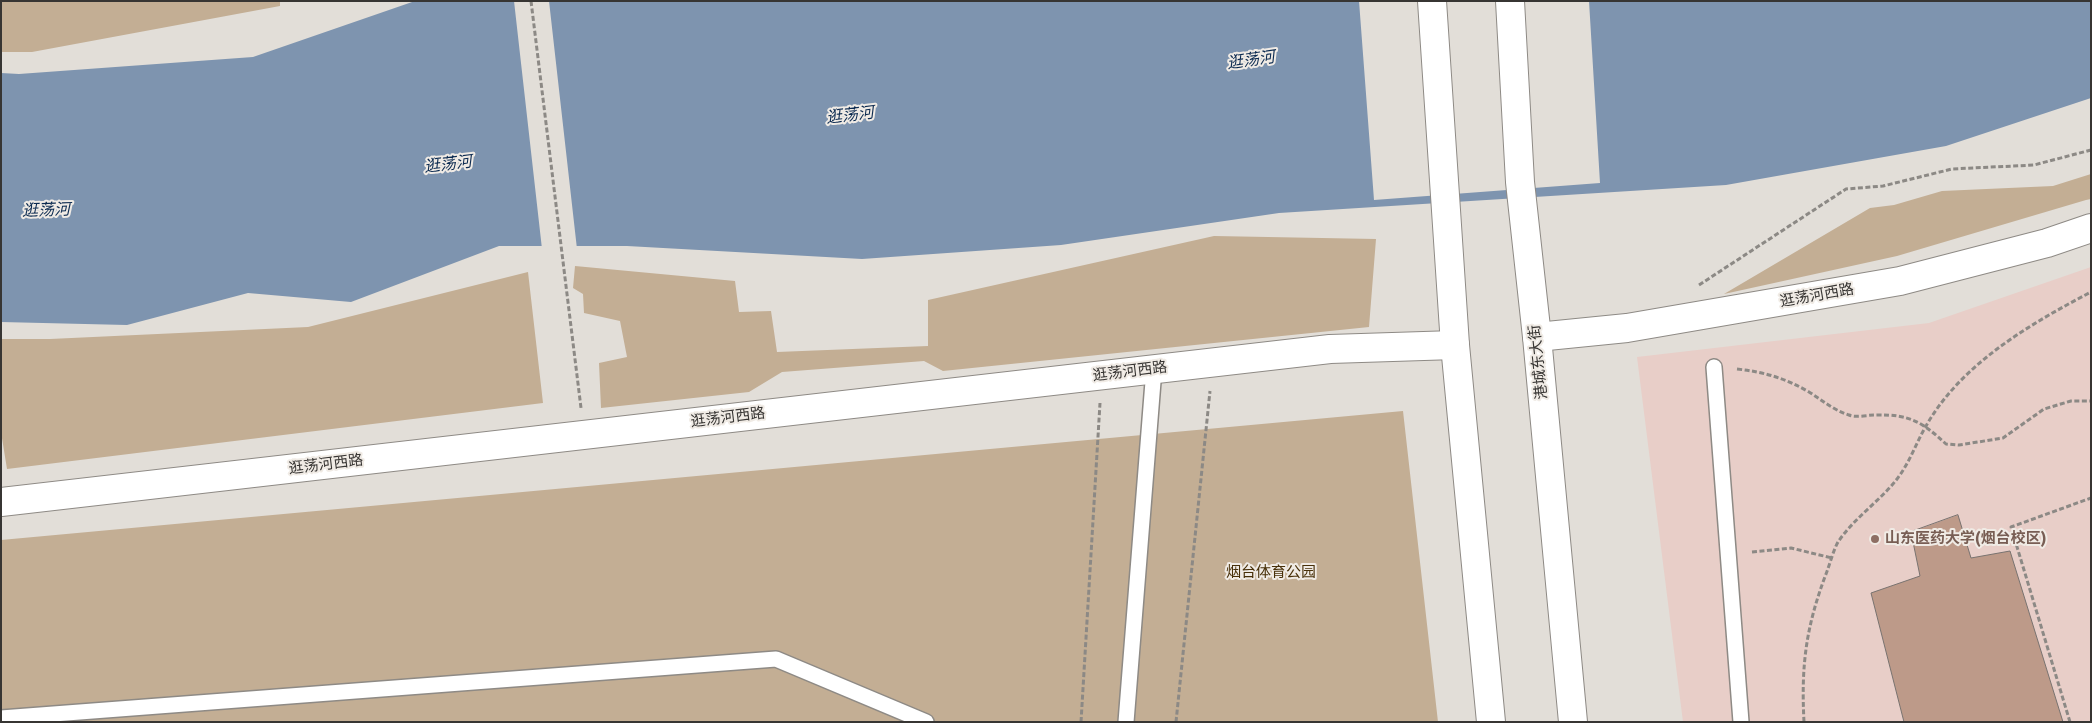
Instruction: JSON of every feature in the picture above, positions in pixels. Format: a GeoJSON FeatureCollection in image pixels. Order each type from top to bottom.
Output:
{"type":"FeatureCollection","features":[{"type":"Feature","properties":{"kind":"street"},"geometry":{"type":"LineString","coordinates":[[1432,1],[1455,345],[1491,722]]}},
{"type":"Feature","properties":{"kind":"street","name":"港城东大街"},"geometry":{"type":"LineString","coordinates":[[1510,1],[1520,182],[1537,337],[1573,722]]}},
{"type":"Feature","properties":{"kind":"street","name":"逛荡河西路"},"geometry":{"type":"LineString","coordinates":[[1537,337],[1627,328],[1900,281],[2047,243],[2091,228]]}},
{"type":"Feature","properties":{"kind":"street","name":"逛荡河西路"},"geometry":{"type":"LineString","coordinates":[[1,502],[1330,349],[1455,345]]}},
{"type":"Feature","properties":{"kind":"lane"},"geometry":{"type":"LineString","coordinates":[[1714,367],[1741,722]]}},
{"type":"Feature","properties":{"kind":"lane"},"geometry":{"type":"LineString","coordinates":[[1126,722],[1154,369]]}},
{"type":"Feature","properties":{"kind":"lane"},"geometry":{"type":"LineString","coordinates":[[1,718],[776,659],[926,722]]}},
{"type":"Feature","properties":{"kind":"path"},"geometry":{"type":"LineString","coordinates":[[531,1],[584,435]]}},
{"type":"Feature","properties":{"kind":"path"},"geometry":{"type":"LineString","coordinates":[[1691,290],[1846,189],[1883,186],[1952,169],[2034,165],[2091,150]]}},
{"type":"Feature","properties":{"kind":"path"},"geometry":{"type":"LineString","coordinates":[[1804,722],[1803,666],[1808,626],[1838,543],[1897,479],[1913,455],[1926,426],[1953,389],[1973,369],[1998,348],[2039,321],[2091,292]]}},
{"type":"Feature","properties":{"kind":"path"},"geometry":{"type":"LineString","coordinates":[[1176,722],[1213,363]]}},
{"type":"Feature","properties":{"kind":"path"},"geometry":{"type":"LineString","coordinates":[[1714,367],[1771,374],[1851,416],[1889,414],[1912,418],[1926,426],[1946,444],[2003,438],[2044,409],[2071,401],[2091,401]]}},
{"type":"Feature","properties":{"kind":"path"},"geometry":{"type":"LineString","coordinates":[[1081,722],[1102,375]]}},
{"type":"Feature","properties":{"kind":"path"},"geometry":{"type":"LineString","coordinates":[[2070,722],[2011,527],[2091,498]]}},
{"type":"Feature","properties":{"kind":"path"},"geometry":{"type":"LineString","coordinates":[[1728,554],[1791,548],[1832,558]]}},
{"type":"Feature","properties":{"kind":"shaded area","name":"山东医药大学(烟台校区)"},"geometry":{"type":"Polygon","coordinates":[[[2091,267],[2091,722],[1683,722],[1637,357],[1929,323],[2091,267]]]}},
{"type":"Feature","properties":{"kind":"green space"},"geometry":{"type":"Polygon","coordinates":[[[1,1],[280,1],[280,6],[32,52],[1,52],[1,1]]]}},
{"type":"Feature","properties":{"kind":"green space"},"geometry":{"type":"Polygon","coordinates":[[[2091,174],[2091,199],[1897,256],[1724,294],[1870,208],[1894,205],[1942,191],[2053,186],[2091,174]]]}},
{"type":"Feature","properties":{"kind":"green space"},"geometry":{"type":"Polygon","coordinates":[[[1214,236],[1376,239],[1369,327],[943,371],[924,361],[782,372],[749,392],[601,408],[599,363],[627,357],[620,321],[584,313],[583,294],[573,288],[575,266],[735,281],[739,312],[771,311],[777,352],[928,346],[928,300],[1214,236]]]}},
{"type":"Feature","properties":{"kind":"green space"},"geometry":{"type":"Polygon","coordinates":[[[528,272],[543,403],[7,469],[1,432],[1,339],[50,339],[308,327],[528,272]]]}},
{"type":"Feature","properties":{"kind":"green space","name":"烟台体育公园"},"geometry":{"type":"Polygon","coordinates":[[[1403,411],[1438,722],[1,722],[1,540],[1403,411]]]}},
{"type":"Feature","properties":{"kind":"water","name":"逛荡河"},"geometry":{"type":"Polygon","coordinates":[[[415,1],[2091,1],[2091,98],[1946,146],[1726,185],[1279,213],[1061,245],[862,259],[627,246],[499,246],[351,302],[248,293],[127,325],[1,322],[1,73],[19,74],[253,57],[415,1]]]}},
{"type":"Feature","properties":{"kind":"pier"},"geometry":{"type":"Polygon","coordinates":[[[514,1],[549,1],[577,249],[542,249],[514,1]]]}},
{"type":"Feature","properties":{"kind":"pier"},"geometry":{"type":"Polygon","coordinates":[[[1359,1],[1589,1],[1600,183],[1374,200],[1359,1]]]}},
{"type":"Feature","properties":{"kind":"building"},"geometry":{"type":"Polygon","coordinates":[[[1958,515],[1971,558],[2010,551],[2063,722],[1904,722],[1871,593],[1920,576],[1911,532],[1958,515]]]}},
{"type":"Feature","properties":{"kind":"place","name":"山东医药大学(烟台校区)"},"geometry":{"type":"Point","coordinates":[1875,539]}}]}
